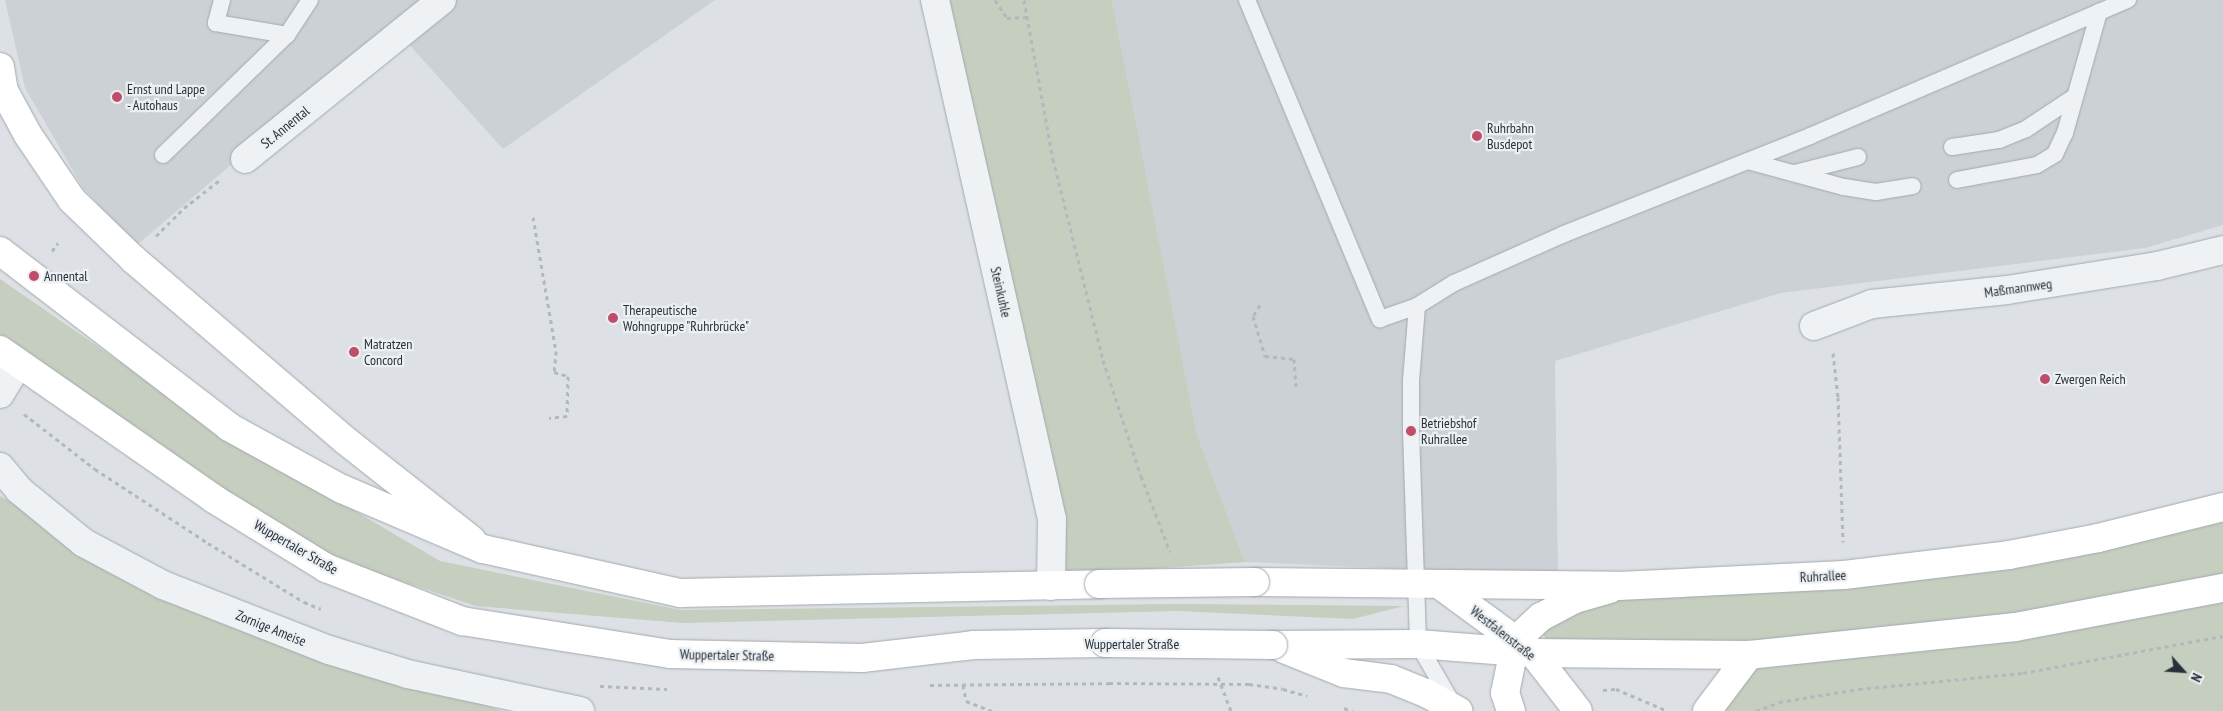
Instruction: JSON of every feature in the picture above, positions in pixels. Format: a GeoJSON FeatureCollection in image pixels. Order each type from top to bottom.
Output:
{"type":"FeatureCollection","features":[{"type":"Feature","properties":{"kind":"main road"},"geometry":{"type":"LineString","coordinates":[[0,67],[4,91],[28,136],[72,200],[133,259],[346,441],[483,548]]}},
{"type":"Feature","properties":{"kind":"main road"},"geometry":{"type":"LineString","coordinates":[[0,251],[229,428],[342,488],[483,548],[680,593],[1255,582],[1428,585]]}},
{"type":"Feature","properties":{"kind":"main road","name":"Wuppertaler Straße"},"geometry":{"type":"LineString","coordinates":[[9,357],[214,499],[326,568],[462,622],[670,654],[862,658],[974,645],[1105,643],[1418,644],[1521,647]]}},
{"type":"Feature","properties":{"kind":"main road","name":"Ruhrallee"},"geometry":{"type":"LineString","coordinates":[[1428,585],[1619,586],[1844,575],[2009,555],[2098,538],[2223,507]]}},
{"type":"Feature","properties":{"kind":"main road","name":"Westfalenstraße"},"geometry":{"type":"LineString","coordinates":[[1428,585],[1521,647],[1572,702]]}},
{"type":"Feature","properties":{"kind":"main road"},"geometry":{"type":"LineString","coordinates":[[1521,647],[1541,617],[1575,599],[1619,586]]}},
{"type":"Feature","properties":{"kind":"main road"},"geometry":{"type":"LineString","coordinates":[[1521,647],[1749,655],[2016,628],[2223,588]]}},
{"type":"Feature","properties":{"kind":"main road"},"geometry":{"type":"LineString","coordinates":[[1273,645],[1344,673],[1391,679],[1426,693],[1457,711]]}},
{"type":"Feature","properties":{"kind":"main road","name":"Westfalenstraße"},"geometry":{"type":"LineString","coordinates":[[1511,711],[1505,693],[1521,647]]}},
{"type":"Feature","properties":{"kind":"main road"},"geometry":{"type":"LineString","coordinates":[[1707,711],[1749,655]]}},
{"type":"Feature","properties":{"kind":"street","name":"St. Annental"},"geometry":{"type":"LineString","coordinates":[[245,159],[442,0]]}},
{"type":"Feature","properties":{"kind":"street","name":"Steinkuhle"},"geometry":{"type":"LineString","coordinates":[[934,0],[1052,519],[1051,586]]}},
{"type":"Feature","properties":{"kind":"street","name":"Maßmannweg"},"geometry":{"type":"LineString","coordinates":[[1822,324],[1872,304],[2007,290],[2157,266],[2223,250]]}},
{"type":"Feature","properties":{"kind":"street"},"geometry":{"type":"LineString","coordinates":[[0,394],[9,357]]}},
{"type":"Feature","properties":{"kind":"street","name":"Zornige Ameise"},"geometry":{"type":"LineString","coordinates":[[0,467],[19,490],[84,543],[122,566],[163,585],[329,650],[408,674],[580,711]]}},
{"type":"Feature","properties":{"kind":"lane"},"geometry":{"type":"LineString","coordinates":[[222,0],[216,23],[287,35]]}},
{"type":"Feature","properties":{"kind":"lane"},"geometry":{"type":"LineString","coordinates":[[163,155],[287,35],[310,0]]}},
{"type":"Feature","properties":{"kind":"lane"},"geometry":{"type":"LineString","coordinates":[[1247,0],[1380,319],[1417,306],[1454,283],[1573,230],[1748,161],[2128,0]]}},
{"type":"Feature","properties":{"kind":"lane"},"geometry":{"type":"LineString","coordinates":[[1957,180],[2037,166],[2055,154],[2066,133],[2074,97],[2099,12]]}},
{"type":"Feature","properties":{"kind":"lane"},"geometry":{"type":"LineString","coordinates":[[1952,147],[1999,140],[2026,129],[2074,97]]}},
{"type":"Feature","properties":{"kind":"lane"},"geometry":{"type":"LineString","coordinates":[[1792,173],[1858,157]]}},
{"type":"Feature","properties":{"kind":"lane"},"geometry":{"type":"LineString","coordinates":[[1748,161],[1844,187],[1876,192],[1913,186]]}},
{"type":"Feature","properties":{"kind":"lane"},"geometry":{"type":"LineString","coordinates":[[1417,306],[1411,381],[1428,585],[1418,644],[1457,711]]}},
{"type":"Feature","properties":{"kind":"path"},"geometry":{"type":"LineString","coordinates":[[995,0],[1007,18],[1027,17]]}},
{"type":"Feature","properties":{"kind":"path"},"geometry":{"type":"LineString","coordinates":[[1024,0],[1053,160],[1103,360],[1141,476],[1172,557]]}},
{"type":"Feature","properties":{"kind":"path"},"geometry":{"type":"LineString","coordinates":[[133,259],[184,208],[245,159]]}},
{"type":"Feature","properties":{"kind":"path"},"geometry":{"type":"LineString","coordinates":[[533,217],[556,351],[554,372],[568,376],[567,416],[549,418]]}},
{"type":"Feature","properties":{"kind":"path"},"geometry":{"type":"LineString","coordinates":[[1260,305],[1253,316],[1265,356],[1294,359],[1296,390]]}},
{"type":"Feature","properties":{"kind":"path"},"geometry":{"type":"LineString","coordinates":[[1822,324],[1838,397],[1844,575]]}},
{"type":"Feature","properties":{"kind":"path"},"geometry":{"type":"LineString","coordinates":[[1756,711],[1778,702],[1859,689],[2023,673],[2223,636]]}},
{"type":"Feature","properties":{"kind":"path"},"geometry":{"type":"LineString","coordinates":[[1217,675],[1231,711]]}},
{"type":"Feature","properties":{"kind":"path"},"geometry":{"type":"LineString","coordinates":[[1109,683],[1249,684],[1284,689]]}},
{"type":"Feature","properties":{"kind":"path"},"geometry":{"type":"LineString","coordinates":[[963,685],[966,701],[992,711]]}},
{"type":"Feature","properties":{"kind":"path"},"geometry":{"type":"LineString","coordinates":[[1572,702],[1616,689],[1668,711]]}},
{"type":"Feature","properties":{"kind":"shaded area"},"geometry":{"type":"Polygon","coordinates":[[[5,0],[424,0],[137,245],[83,188],[25,88],[5,0]]]}},
{"type":"Feature","properties":{"kind":"shaded area"},"geometry":{"type":"Polygon","coordinates":[[[455,0],[715,0],[503,149],[405,40],[455,0]]]}},
{"type":"Feature","properties":{"kind":"shaded area"},"geometry":{"type":"Polygon","coordinates":[[[1112,0],[2223,0],[2223,225],[2145,248],[1781,293],[1555,361],[1558,576],[1245,562],[1197,435],[1112,0]]]}},
{"type":"Feature","properties":{"kind":"green space"},"geometry":{"type":"Polygon","coordinates":[[[936,0],[1112,0],[1197,435],[1245,562],[1054,576],[936,0]]]}},
{"type":"Feature","properties":{"kind":"green space"},"geometry":{"type":"Polygon","coordinates":[[[0,279],[226,435],[440,561],[680,610],[1175,604],[1404,606],[1353,619],[1177,611],[683,623],[476,606],[334,559],[202,477],[0,337],[0,279]]]}},
{"type":"Feature","properties":{"kind":"green space"},"geometry":{"type":"Polygon","coordinates":[[[0,496],[235,621],[502,711],[0,711],[0,496]]]}},
{"type":"Feature","properties":{"kind":"green space"},"geometry":{"type":"Polygon","coordinates":[[[2223,510],[2223,585],[1750,653],[1553,650],[1538,627],[1621,588],[1844,578],[2223,510]]]}},
{"type":"Feature","properties":{"kind":"green space"},"geometry":{"type":"Polygon","coordinates":[[[2223,593],[2223,711],[1709,711],[1749,659],[2223,593]]]}},
{"type":"Feature","properties":{"kind":"place","name":"Ernst und Lappe - Autohaus"},"geometry":{"type":"Point","coordinates":[117,97]}},
{"type":"Feature","properties":{"kind":"place","name":"Ruhrbahn Busdepot"},"geometry":{"type":"Point","coordinates":[1477,136]}},
{"type":"Feature","properties":{"kind":"place","name":"Annental"},"geometry":{"type":"Point","coordinates":[34,276]}},
{"type":"Feature","properties":{"kind":"place","name":"Therapeutische Wohngruppe \"Ruhrbrücke\""},"geometry":{"type":"Point","coordinates":[613,318]}},
{"type":"Feature","properties":{"kind":"place","name":"Matratzen Concord"},"geometry":{"type":"Point","coordinates":[354,352]}},
{"type":"Feature","properties":{"kind":"place","name":"Zwergen Reich"},"geometry":{"type":"Point","coordinates":[2045,379]}},
{"type":"Feature","properties":{"kind":"place","name":"Betriebshof Ruhrallee"},"geometry":{"type":"Point","coordinates":[1411,431]}}]}
